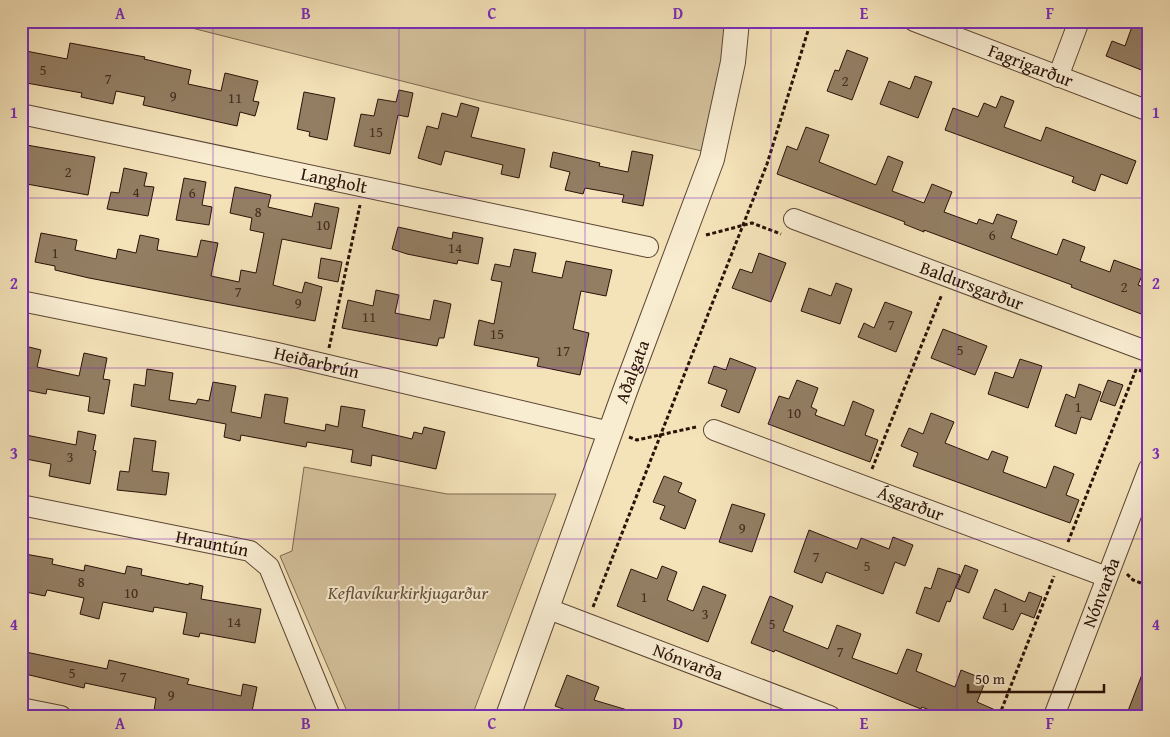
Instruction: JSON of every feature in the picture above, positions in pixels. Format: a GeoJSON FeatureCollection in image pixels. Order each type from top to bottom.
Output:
{"type":"FeatureCollection","features":[{"type":"Feature","properties":{"kind":"street","name":"Aðalgata"},"geometry":{"type":"LineString","coordinates":[[508,716],[610,432],[712,159],[733,62],[737,21]]}},
{"type":"Feature","properties":{"kind":"street","name":"Fagrigarður"},"geometry":{"type":"LineString","coordinates":[[914,21],[1149,111]]}},
{"type":"Feature","properties":{"kind":"street"},"geometry":{"type":"LineString","coordinates":[[1058,76],[1080,21]]}},
{"type":"Feature","properties":{"kind":"street","name":"Langholt"},"geometry":{"type":"LineString","coordinates":[[21,114],[648,248]]}},
{"type":"Feature","properties":{"kind":"street","name":"Baldursgarður"},"geometry":{"type":"LineString","coordinates":[[794,219],[1146,351]]}},
{"type":"Feature","properties":{"kind":"street","name":"Heiðarbrún"},"geometry":{"type":"LineString","coordinates":[[21,302],[326,365],[610,432]]}},
{"type":"Feature","properties":{"kind":"street","name":"Ásgarður"},"geometry":{"type":"LineString","coordinates":[[714,430],[1061,559],[1110,571]]}},
{"type":"Feature","properties":{"kind":"street","name":"Nónvarða"},"geometry":{"type":"LineString","coordinates":[[1054,716],[1149,468]]}},
{"type":"Feature","properties":{"kind":"street","name":"Hrauntún"},"geometry":{"type":"LineString","coordinates":[[21,505],[250,551],[269,567],[330,716]]}},
{"type":"Feature","properties":{"kind":"street","name":"Nónvarða"},"geometry":{"type":"LineString","coordinates":[[546,608],[830,716]]}},
{"type":"Feature","properties":{"kind":"street"},"geometry":{"type":"LineString","coordinates":[[21,708],[61,716]]}},
{"type":"Feature","properties":{"kind":"path"},"geometry":{"type":"LineString","coordinates":[[587,624],[767,164],[811,21]]}},
{"type":"Feature","properties":{"kind":"path"},"geometry":{"type":"LineString","coordinates":[[326,365],[364,187]]}},
{"type":"Feature","properties":{"kind":"path"},"geometry":{"type":"LineString","coordinates":[[703,243],[707,234],[752,224],[786,236],[794,219]]}},
{"type":"Feature","properties":{"kind":"path"},"geometry":{"type":"LineString","coordinates":[[865,486],[948,277]]}},
{"type":"Feature","properties":{"kind":"path"},"geometry":{"type":"LineString","coordinates":[[998,716],[1146,351]]}},
{"type":"Feature","properties":{"kind":"path"},"geometry":{"type":"LineString","coordinates":[[610,432],[637,440],[698,427],[714,430]]}},
{"type":"Feature","properties":{"kind":"path"},"geometry":{"type":"LineString","coordinates":[[1110,571],[1123,570],[1133,580],[1149,586]]}},
{"type":"Feature","properties":{"kind":"green space"},"geometry":{"type":"Polygon","coordinates":[[[164,21],[729,21],[724,86],[702,151],[481,101],[164,21]]]}},
{"type":"Feature","properties":{"kind":"green space","name":"Keflavíkurkirkjugarður"},"geometry":{"type":"Polygon","coordinates":[[[304,467],[447,494],[556,494],[472,716],[349,716],[280,556],[292,551],[304,467]]]}},
{"type":"Feature","properties":{"kind":"building"},"geometry":{"type":"Polygon","coordinates":[[[1134,21],[1149,26],[1149,73],[1106,56],[1112,41],[1125,46],[1134,21]]]}},
{"type":"Feature","properties":{"kind":"building"},"geometry":{"type":"Polygon","coordinates":[[[70,43],[145,57],[144,59],[191,70],[188,84],[221,91],[225,73],[258,81],[253,101],[259,102],[255,116],[240,112],[237,126],[143,105],[145,97],[116,91],[113,104],[81,97],[82,93],[21,82],[21,50],[67,59],[70,43]]]}},
{"type":"Feature","properties":{"kind":"building"},"geometry":{"type":"Polygon","coordinates":[[[847,50],[868,58],[852,100],[827,91],[835,70],[839,71],[847,50]]]}},
{"type":"Feature","properties":{"kind":"building"},"geometry":{"type":"Polygon","coordinates":[[[915,76],[932,82],[918,118],[880,104],[889,81],[910,89],[915,76]]]}},
{"type":"Feature","properties":{"kind":"building"},"geometry":{"type":"Polygon","coordinates":[[[399,90],[413,93],[408,117],[398,115],[390,154],[354,146],[361,114],[374,116],[378,99],[396,102],[399,90]]]}},
{"type":"Feature","properties":{"kind":"building"},"geometry":{"type":"Polygon","coordinates":[[[304,92],[335,98],[327,140],[309,136],[310,132],[297,129],[304,92]]]}},
{"type":"Feature","properties":{"kind":"building"},"geometry":{"type":"Polygon","coordinates":[[[1001,96],[1014,101],[1004,127],[1041,141],[1046,127],[1136,161],[1127,184],[1101,174],[1095,191],[1072,182],[1074,177],[945,130],[953,108],[978,117],[984,103],[996,108],[1001,96]]]}},
{"type":"Feature","properties":{"kind":"building"},"geometry":{"type":"Polygon","coordinates":[[[461,103],[479,108],[471,137],[525,149],[519,178],[501,174],[503,165],[445,151],[441,165],[418,158],[427,126],[438,129],[442,113],[457,117],[461,103]]]}},
{"type":"Feature","properties":{"kind":"building"},"geometry":{"type":"Polygon","coordinates":[[[806,127],[829,135],[819,162],[876,185],[888,156],[903,162],[892,191],[924,203],[932,184],[952,192],[944,212],[977,224],[979,219],[993,224],[997,214],[1017,221],[1011,238],[1057,255],[1063,239],[1085,247],[1080,261],[1110,272],[1114,260],[1144,271],[1138,285],[1149,289],[1149,317],[1071,287],[1072,285],[924,230],[924,232],[904,224],[905,222],[777,174],[787,146],[797,150],[806,127]]]}},
{"type":"Feature","properties":{"kind":"building"},"geometry":{"type":"Polygon","coordinates":[[[21,144],[95,157],[88,195],[21,183],[21,144]]]}},
{"type":"Feature","properties":{"kind":"building"},"geometry":{"type":"Polygon","coordinates":[[[632,151],[653,155],[643,206],[622,202],[624,195],[585,188],[583,194],[565,190],[570,172],[550,167],[553,152],[600,163],[599,166],[628,172],[632,151]]]}},
{"type":"Feature","properties":{"kind":"building"},"geometry":{"type":"Polygon","coordinates":[[[124,168],[147,173],[144,186],[154,187],[148,216],[107,209],[111,192],[119,193],[124,168]]]}},
{"type":"Feature","properties":{"kind":"building"},"geometry":{"type":"Polygon","coordinates":[[[184,178],[206,182],[202,205],[212,207],[209,225],[176,220],[184,178]]]}},
{"type":"Feature","properties":{"kind":"building"},"geometry":{"type":"Polygon","coordinates":[[[235,187],[271,195],[268,207],[312,217],[315,203],[339,208],[331,249],[282,239],[273,285],[302,293],[305,282],[322,287],[315,321],[89,278],[55,270],[55,266],[35,262],[41,233],[77,240],[75,250],[116,259],[118,249],[136,253],[140,235],[159,239],[157,250],[197,257],[201,240],[218,243],[211,276],[239,282],[241,270],[256,273],[264,233],[250,230],[252,218],[230,213],[235,187]]]}},
{"type":"Feature","properties":{"kind":"building"},"geometry":{"type":"Polygon","coordinates":[[[398,227],[452,239],[453,232],[483,238],[478,264],[458,260],[457,264],[392,249],[398,227]]]}},
{"type":"Feature","properties":{"kind":"building"},"geometry":{"type":"Polygon","coordinates":[[[514,249],[536,253],[532,272],[562,278],[566,261],[612,270],[606,296],[581,291],[573,329],[589,333],[580,375],[537,366],[539,358],[474,345],[479,320],[494,324],[502,282],[491,280],[495,264],[510,267],[514,249]]]}},
{"type":"Feature","properties":{"kind":"building"},"geometry":{"type":"Polygon","coordinates":[[[759,253],[786,263],[771,302],[732,288],[740,269],[752,273],[759,253]]]}},
{"type":"Feature","properties":{"kind":"building"},"geometry":{"type":"Polygon","coordinates":[[[321,258],[342,262],[338,282],[318,278],[321,258]]]}},
{"type":"Feature","properties":{"kind":"building"},"geometry":{"type":"Polygon","coordinates":[[[836,283],[852,289],[840,324],[801,311],[809,288],[831,296],[836,283]]]}},
{"type":"Feature","properties":{"kind":"building"},"geometry":{"type":"Polygon","coordinates":[[[376,290],[399,295],[395,313],[430,320],[434,300],[451,304],[444,338],[439,338],[437,346],[342,328],[348,300],[373,306],[376,290]]]}},
{"type":"Feature","properties":{"kind":"building"},"geometry":{"type":"Polygon","coordinates":[[[885,302],[912,312],[896,352],[858,337],[864,323],[874,328],[885,302]]]}},
{"type":"Feature","properties":{"kind":"building"},"geometry":{"type":"Polygon","coordinates":[[[943,329],[987,346],[975,375],[931,358],[943,329]]]}},
{"type":"Feature","properties":{"kind":"building"},"geometry":{"type":"Polygon","coordinates":[[[21,345],[41,350],[37,367],[79,376],[84,353],[107,358],[103,379],[110,380],[104,414],[88,411],[90,397],[47,389],[46,394],[21,389],[21,345]]]}},
{"type":"Feature","properties":{"kind":"building"},"geometry":{"type":"Polygon","coordinates":[[[730,358],[756,368],[739,413],[721,406],[727,390],[708,383],[714,366],[726,370],[730,358]]]}},
{"type":"Feature","properties":{"kind":"building"},"geometry":{"type":"Polygon","coordinates":[[[1020,359],[1042,366],[1028,408],[988,394],[995,372],[1013,378],[1020,359]]]}},
{"type":"Feature","properties":{"kind":"building"},"geometry":{"type":"Polygon","coordinates":[[[147,369],[173,373],[169,400],[196,404],[198,399],[209,401],[213,382],[236,386],[231,412],[261,418],[265,394],[288,398],[284,423],[325,431],[326,424],[338,427],[341,406],[365,410],[362,427],[412,439],[414,432],[422,434],[424,427],[445,432],[436,469],[372,455],[371,466],[351,462],[353,450],[307,442],[306,447],[241,435],[240,441],[224,437],[226,424],[131,406],[134,384],[145,386],[147,369]]]}},
{"type":"Feature","properties":{"kind":"building"},"geometry":{"type":"Polygon","coordinates":[[[797,380],[818,388],[811,407],[817,410],[815,415],[844,426],[853,401],[874,410],[865,435],[878,440],[870,462],[768,424],[779,396],[789,399],[797,380]]]}},
{"type":"Feature","properties":{"kind":"building"},"geometry":{"type":"Polygon","coordinates":[[[1108,380],[1123,385],[1115,406],[1100,401],[1108,380]]]}},
{"type":"Feature","properties":{"kind":"building"},"geometry":{"type":"Polygon","coordinates":[[[1079,384],[1101,392],[1091,420],[1081,417],[1076,434],[1055,426],[1066,394],[1075,398],[1079,384]]]}},
{"type":"Feature","properties":{"kind":"building"},"geometry":{"type":"Polygon","coordinates":[[[931,413],[954,422],[945,443],[988,460],[992,451],[1008,457],[1003,472],[1046,488],[1054,466],[1074,474],[1066,495],[1079,500],[1070,523],[913,466],[918,453],[901,446],[909,428],[923,434],[931,413]]]}},
{"type":"Feature","properties":{"kind":"building"},"geometry":{"type":"Polygon","coordinates":[[[78,431],[96,435],[93,450],[96,451],[90,484],[49,476],[51,464],[21,458],[21,434],[76,445],[78,431]]]}},
{"type":"Feature","properties":{"kind":"building"},"geometry":{"type":"Polygon","coordinates":[[[134,438],[156,441],[152,471],[169,473],[166,495],[117,490],[120,471],[129,472],[134,438]]]}},
{"type":"Feature","properties":{"kind":"building"},"geometry":{"type":"Polygon","coordinates":[[[664,476],[682,483],[678,492],[696,500],[685,529],[660,519],[665,506],[653,502],[664,476]]]}},
{"type":"Feature","properties":{"kind":"building"},"geometry":{"type":"Polygon","coordinates":[[[732,504],[765,514],[752,552],[719,542],[732,504]]]}},
{"type":"Feature","properties":{"kind":"building"},"geometry":{"type":"Polygon","coordinates":[[[809,530],[857,549],[861,538],[889,549],[893,537],[913,545],[905,566],[895,562],[883,594],[826,572],[822,583],[794,572],[809,530]]]}},
{"type":"Feature","properties":{"kind":"building"},"geometry":{"type":"Polygon","coordinates":[[[25,554],[53,559],[52,564],[84,571],[85,565],[125,574],[127,566],[142,569],[141,575],[203,586],[201,599],[261,609],[255,643],[200,633],[199,637],[183,634],[187,613],[154,607],[153,612],[103,602],[99,619],[80,614],[84,598],[47,590],[45,596],[21,591],[21,571],[25,554]]]}},
{"type":"Feature","properties":{"kind":"building"},"geometry":{"type":"Polygon","coordinates":[[[965,565],[978,570],[969,593],[956,588],[965,565]]]}},
{"type":"Feature","properties":{"kind":"building"},"geometry":{"type":"Polygon","coordinates":[[[662,566],[677,572],[667,600],[693,611],[703,586],[726,595],[708,642],[617,606],[631,569],[657,579],[662,566]]]}},
{"type":"Feature","properties":{"kind":"building"},"geometry":{"type":"Polygon","coordinates":[[[938,568],[960,575],[950,602],[947,601],[939,622],[916,613],[925,587],[931,589],[938,568]]]}},
{"type":"Feature","properties":{"kind":"building"},"geometry":{"type":"Polygon","coordinates":[[[995,589],[1025,602],[1029,592],[1042,597],[1034,618],[1021,613],[1013,630],[983,618],[995,589]]]}},
{"type":"Feature","properties":{"kind":"building"},"geometry":{"type":"Polygon","coordinates":[[[770,596],[793,606],[783,631],[828,649],[837,625],[861,634],[852,658],[897,674],[907,649],[922,654],[916,671],[955,687],[961,670],[986,680],[977,702],[1009,716],[944,716],[922,707],[921,709],[775,650],[774,652],[751,643],[770,596]]]}},
{"type":"Feature","properties":{"kind":"building"},"geometry":{"type":"Polygon","coordinates":[[[21,651],[107,669],[109,660],[189,679],[187,684],[241,696],[243,684],[257,687],[251,716],[178,716],[154,711],[156,698],[85,683],[84,688],[21,673],[21,651]]]}},
{"type":"Feature","properties":{"kind":"building"},"geometry":{"type":"Polygon","coordinates":[[[1148,659],[1149,716],[1126,716],[1148,659]]]}},
{"type":"Feature","properties":{"kind":"building"},"geometry":{"type":"Polygon","coordinates":[[[567,675],[599,687],[594,700],[634,712],[633,716],[582,716],[555,706],[567,675]]]}}]}
